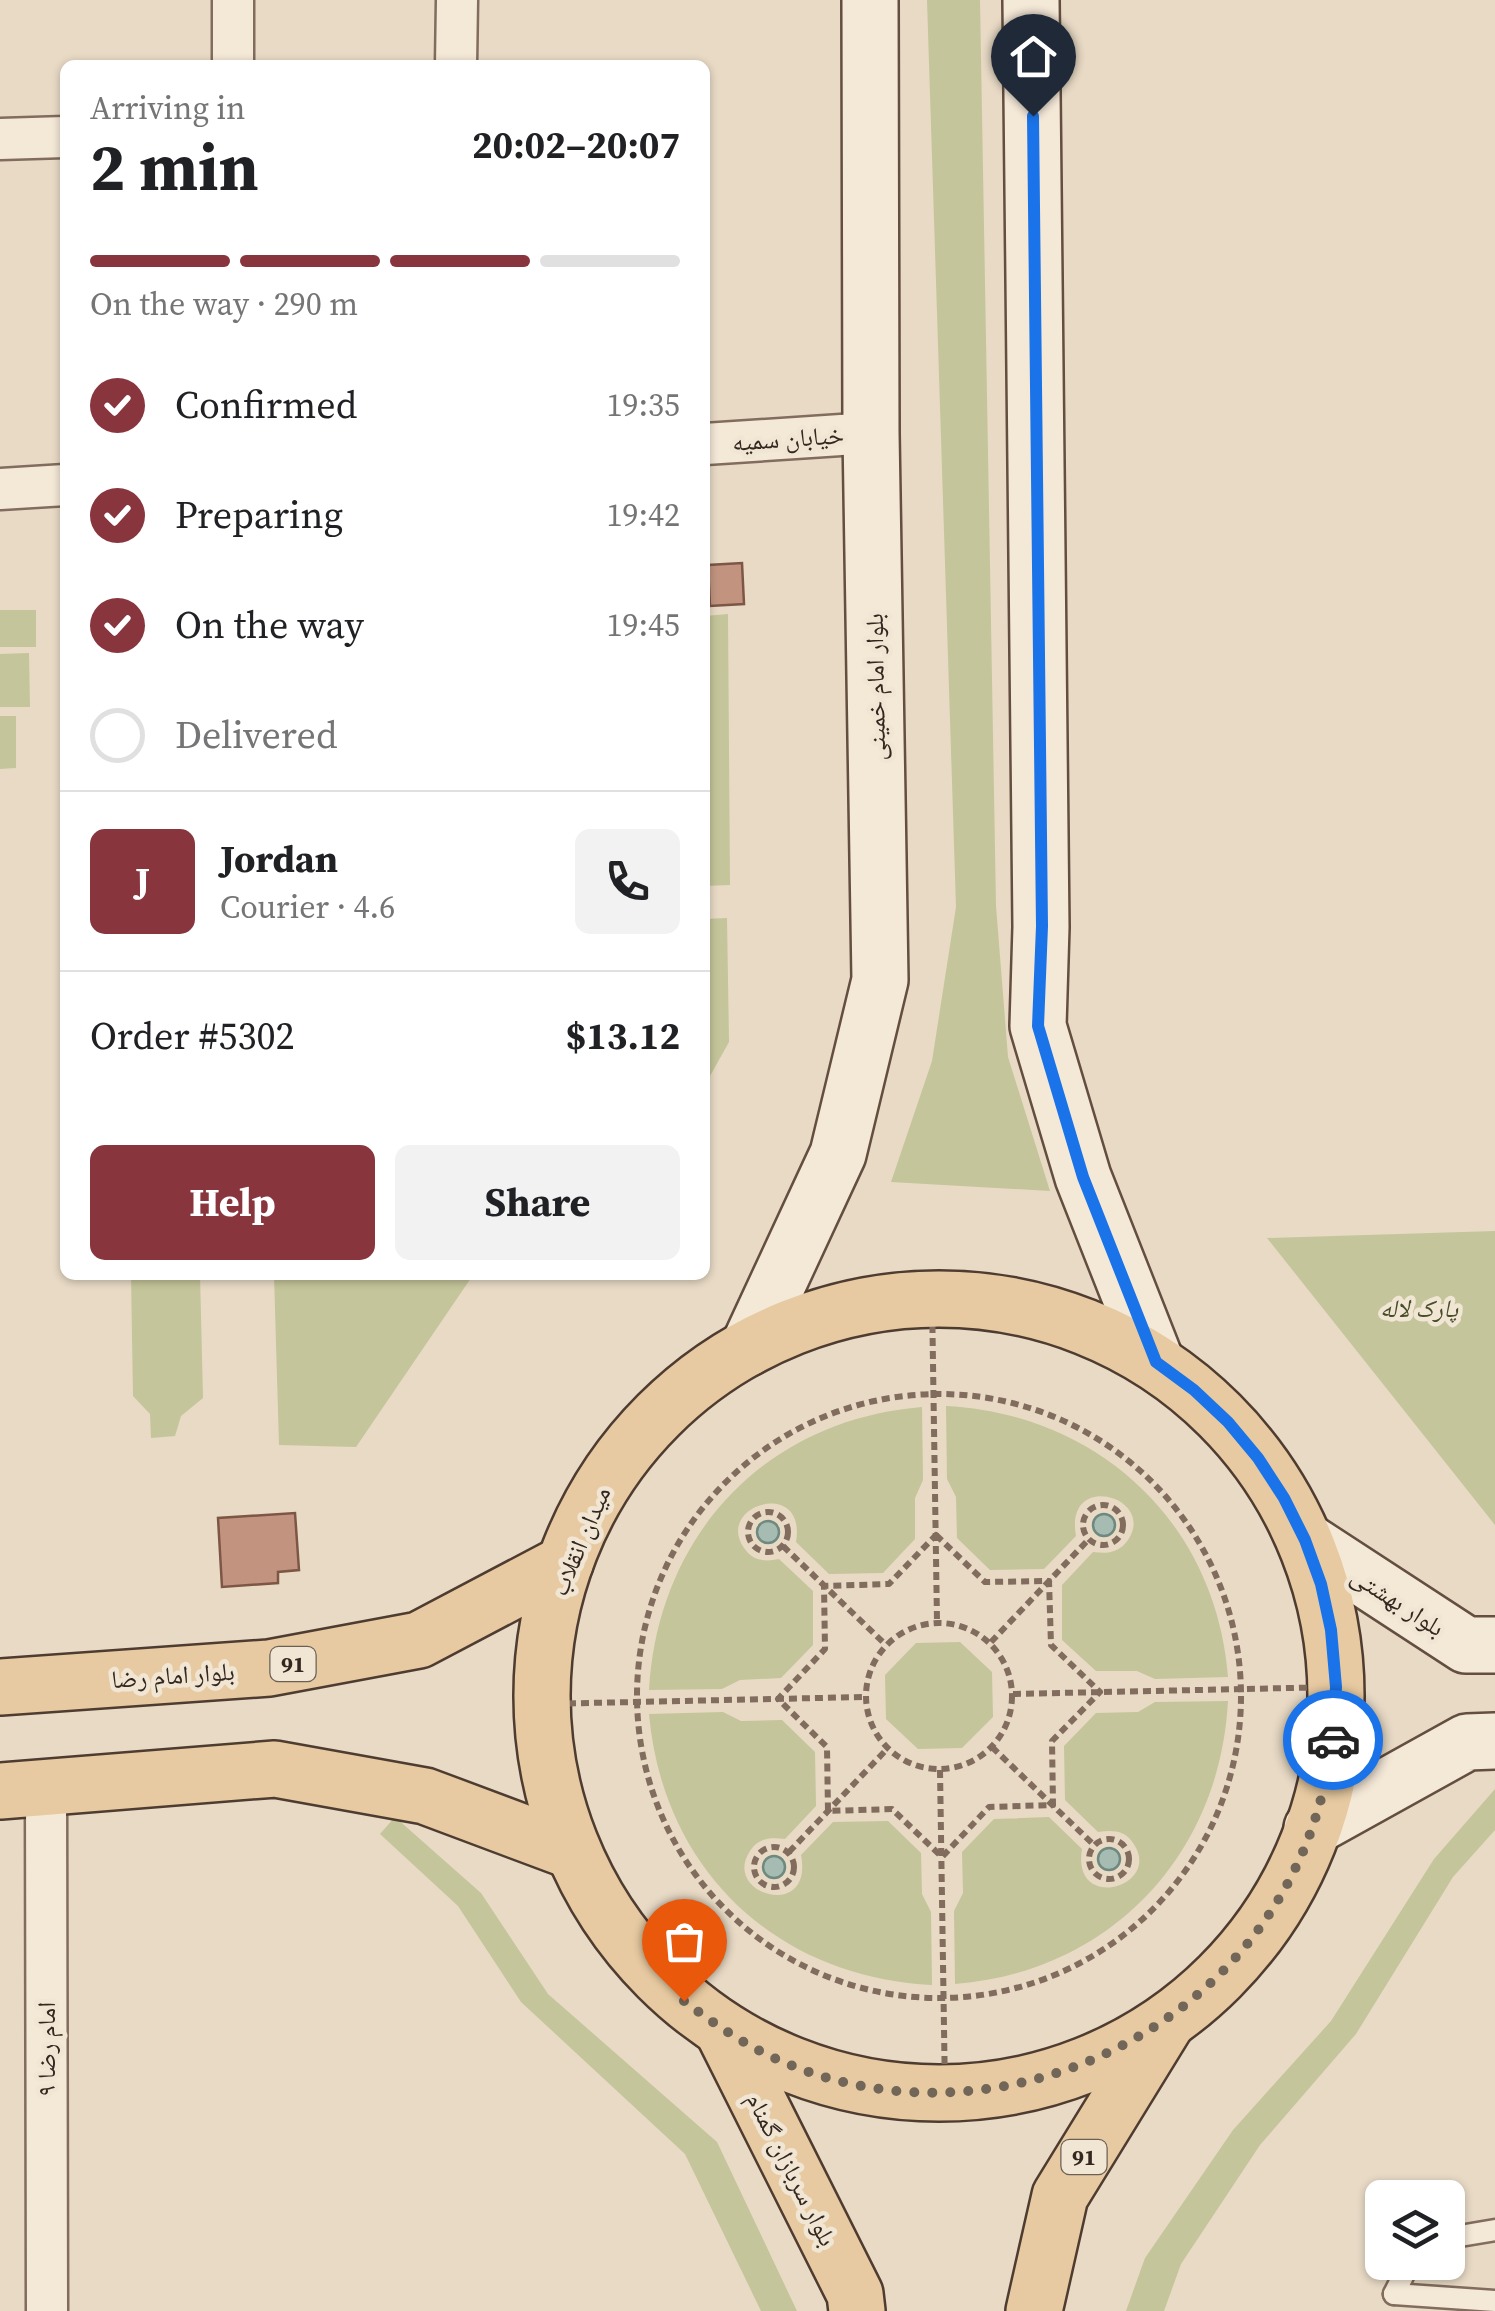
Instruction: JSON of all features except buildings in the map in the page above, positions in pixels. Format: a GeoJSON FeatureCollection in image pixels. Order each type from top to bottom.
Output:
{"type":"FeatureCollection","features":[{"type":"Feature","properties":{"kind":"main road","name":"بلوار امام خمینی"},"geometry":{"type":"LineString","coordinates":[[748,1348],[838,1154],[880,980],[871,433],[870,0]]}},
{"type":"Feature","properties":{"kind":"main road"},"geometry":{"type":"LineString","coordinates":[[1032,0],[1042,926],[1038,1026],[1083,1177],[1156,1362]]}},
{"type":"Feature","properties":{"kind":"main road","name":"میدان انقلاب"},"geometry":{"type":"LineString","coordinates":[[979,1301],[1041,1312],[1115,1339],[1156,1362],[1228,1422],[1284,1498],[1321,1584],[1331,1630],[1336,1687],[1326,1782],[1294,1872],[1270,1914],[1208,1987],[1129,2043],[1056,2074],[993,2088],[898,2091],[836,2079],[763,2052],[722,2029],[650,1969],[594,1893],[572,1851],[546,1760],[542,1704],[551,1609],[584,1519],[608,1477],[670,1404],[748,1348],[837,1313],[884,1303],[979,1301]]}},
{"type":"Feature","properties":{"kind":"main road","name":"بلوار بهشتی"},"geometry":{"type":"LineString","coordinates":[[1305,1540],[1466,1646],[1495,1645]]}},
{"type":"Feature","properties":{"kind":"main road","name":"بلوار امام رضا"},"geometry":{"type":"LineString","coordinates":[[0,1686],[269,1668],[418,1640],[565,1563]]}},
{"type":"Feature","properties":{"kind":"main road"},"geometry":{"type":"LineString","coordinates":[[1312,1828],[1466,1742],[1495,1741]]}},
{"type":"Feature","properties":{"kind":"main road"},"geometry":{"type":"LineString","coordinates":[[23,1789],[274,1768],[426,1796],[572,1851]]}},
{"type":"Feature","properties":{"kind":"main road","name":"91"},"geometry":{"type":"LineString","coordinates":[[1034,2311],[1060,2196],[1170,2017]]}},
{"type":"Feature","properties":{"kind":"main road","name":"بلوار سربازان گمنام"},"geometry":{"type":"LineString","coordinates":[[722,2029],[855,2294],[857,2311]]}},
{"type":"Feature","properties":{"kind":"street"},"geometry":{"type":"LineString","coordinates":[[233,0],[233,60]]}},
{"type":"Feature","properties":{"kind":"street"},"geometry":{"type":"LineString","coordinates":[[456,60],[457,0]]}},
{"type":"Feature","properties":{"kind":"street"},"geometry":{"type":"LineString","coordinates":[[0,139],[60,137]]}},
{"type":"Feature","properties":{"kind":"street","name":"خیابان سمیه"},"geometry":{"type":"LineString","coordinates":[[710,444],[871,433]]}},
{"type":"Feature","properties":{"kind":"street"},"geometry":{"type":"LineString","coordinates":[[0,489],[60,485]]}},
{"type":"Feature","properties":{"kind":"street","name":"امام رضا ۹"},"geometry":{"type":"LineString","coordinates":[[23,1789],[46,2311]]}},
{"type":"Feature","properties":{"kind":"lane"},"geometry":{"type":"LineString","coordinates":[[1465,2235],[1495,2230]]}},
{"type":"Feature","properties":{"kind":"lane"},"geometry":{"type":"LineString","coordinates":[[1394,2294],[1401,2280]]}},
{"type":"Feature","properties":{"kind":"lane"},"geometry":{"type":"LineString","coordinates":[[1394,2294],[1495,2300]]}},
{"type":"Feature","properties":{"kind":"lane"},"geometry":{"type":"LineString","coordinates":[[1394,2294],[1413,2311]]}},
{"type":"Feature","properties":{"kind":"path"},"geometry":{"type":"LineString","coordinates":[[932,1299],[937,1621]]}},
{"type":"Feature","properties":{"kind":"path"},"geometry":{"type":"LineString","coordinates":[[934,1394],[977,1396],[1019,1404],[1060,1418],[1098,1438],[1164,1493],[1190,1526],[1217,1578],[1237,1646],[1241,1689],[1239,1732],[1216,1815],[1171,1888],[1118,1937],[1069,1968],[987,1994],[944,1998],[901,1996],[818,1973],[745,1928],[714,1898],[673,1840],[650,1787],[640,1746],[636,1702],[647,1617],[682,1538],[707,1503],[771,1445],[809,1424],[848,1408],[934,1394]]}},
{"type":"Feature","properties":{"kind":"path"},"geometry":{"type":"LineString","coordinates":[[1108,1504],[1118,1510],[1123,1530],[1118,1539],[1109,1544],[1089,1540],[1084,1530],[1088,1511],[1108,1504]]}},
{"type":"Feature","properties":{"kind":"path"},"geometry":{"type":"LineString","coordinates":[[762,1512],[782,1517],[788,1526],[783,1546],[774,1552],[754,1547],[748,1538],[748,1527],[754,1518],[762,1512]]}},
{"type":"Feature","properties":{"kind":"path"},"geometry":{"type":"LineString","coordinates":[[936,1535],[986,1582],[1049,1581]]}},
{"type":"Feature","properties":{"kind":"path"},"geometry":{"type":"LineString","coordinates":[[824,1586],[888,1584],[936,1535]]}},
{"type":"Feature","properties":{"kind":"path"},"geometry":{"type":"LineString","coordinates":[[990,1642],[1089,1540]]}},
{"type":"Feature","properties":{"kind":"path"},"geometry":{"type":"LineString","coordinates":[[783,1546],[886,1644]]}},
{"type":"Feature","properties":{"kind":"path"},"geometry":{"type":"LineString","coordinates":[[1049,1581],[1050,1645],[1100,1692]]}},
{"type":"Feature","properties":{"kind":"path"},"geometry":{"type":"LineString","coordinates":[[778,1700],[826,1650],[824,1586]]}},
{"type":"Feature","properties":{"kind":"path"},"geometry":{"type":"LineString","coordinates":[[937,1621],[966,1626],[990,1642],[1007,1665],[1013,1694],[1008,1722],[992,1747],[968,1764],[940,1770],[911,1765],[887,1749],[870,1726],[864,1698],[869,1669],[886,1644],[909,1628],[937,1621]]}},
{"type":"Feature","properties":{"kind":"path"},"geometry":{"type":"LineString","coordinates":[[1013,1694],[1336,1687]]}},
{"type":"Feature","properties":{"kind":"path"},"geometry":{"type":"LineString","coordinates":[[1053,1806],[1052,1741],[1100,1692]]}},
{"type":"Feature","properties":{"kind":"path"},"geometry":{"type":"LineString","coordinates":[[542,1704],[864,1698]]}},
{"type":"Feature","properties":{"kind":"path"},"geometry":{"type":"LineString","coordinates":[[778,1700],[827,1747],[828,1811]]}},
{"type":"Feature","properties":{"kind":"path"},"geometry":{"type":"LineString","coordinates":[[992,1747],[1094,1845]]}},
{"type":"Feature","properties":{"kind":"path"},"geometry":{"type":"LineString","coordinates":[[788,1852],[887,1749]]}},
{"type":"Feature","properties":{"kind":"path"},"geometry":{"type":"LineString","coordinates":[[940,1770],[946,2092]]}},
{"type":"Feature","properties":{"kind":"path"},"geometry":{"type":"LineString","coordinates":[[942,1857],[989,1807],[1053,1806]]}},
{"type":"Feature","properties":{"kind":"path"},"geometry":{"type":"LineString","coordinates":[[828,1811],[892,1809],[942,1857]]}},
{"type":"Feature","properties":{"kind":"path"},"geometry":{"type":"LineString","coordinates":[[1114,1840],[1124,1845],[1130,1864],[1124,1874],[1104,1879],[1095,1874],[1090,1865],[1094,1845],[1114,1840]]}},
{"type":"Feature","properties":{"kind":"path"},"geometry":{"type":"LineString","coordinates":[[779,1847],[788,1852],[794,1861],[789,1881],[780,1886],[760,1882],[754,1862],[759,1852],[779,1847]]}},
{"type":"Feature","properties":{"kind":"green space"},"geometry":{"type":"Polygon","coordinates":[[[927,0],[980,0],[996,906],[1008,1057],[1050,1191],[891,1182],[932,1061],[956,907],[927,0]]]}},
{"type":"Feature","properties":{"kind":"green space"},"geometry":{"type":"Polygon","coordinates":[[[0,610],[36,610],[36,647],[0,647],[0,610]]]}},
{"type":"Feature","properties":{"kind":"green space"},"geometry":{"type":"Polygon","coordinates":[[[728,614],[730,885],[710,886],[710,616],[728,614]]]}},
{"type":"Feature","properties":{"kind":"green space"},"geometry":{"type":"Polygon","coordinates":[[[29,653],[30,707],[0,707],[0,654],[29,653]]]}},
{"type":"Feature","properties":{"kind":"green space"},"geometry":{"type":"Polygon","coordinates":[[[0,716],[16,716],[16,768],[0,769],[0,716]]]}},
{"type":"Feature","properties":{"kind":"green space"},"geometry":{"type":"Polygon","coordinates":[[[727,918],[729,1042],[710,1076],[710,919],[727,918]]]}},
{"type":"Feature","properties":{"kind":"green space","name":"پارک لاله"},"geometry":{"type":"Polygon","coordinates":[[[1495,1231],[1495,1525],[1267,1238],[1495,1231]]]}},
{"type":"Feature","properties":{"kind":"green space"},"geometry":{"type":"Polygon","coordinates":[[[131,1280],[200,1280],[203,1398],[181,1416],[175,1436],[151,1438],[150,1414],[133,1396],[131,1280]]]}},
{"type":"Feature","properties":{"kind":"green space"},"geometry":{"type":"Polygon","coordinates":[[[274,1280],[470,1280],[356,1447],[279,1445],[274,1280]]]}},
{"type":"Feature","properties":{"kind":"green space"},"geometry":{"type":"Polygon","coordinates":[[[946,1406],[1002,1414],[1053,1430],[1099,1455],[1140,1487],[1174,1526],[1200,1571],[1219,1621],[1228,1677],[1155,1679],[1137,1671],[1096,1671],[1062,1640],[1062,1585],[1093,1552],[1121,1548],[1134,1525],[1130,1512],[1121,1502],[1095,1497],[1083,1503],[1076,1515],[1076,1536],[1044,1569],[990,1570],[957,1538],[956,1497],[947,1479],[946,1406]]]}},
{"type":"Feature","properties":{"kind":"green space"},"geometry":{"type":"Polygon","coordinates":[[[922,1407],[923,1480],[915,1498],[915,1539],[883,1573],[829,1574],[796,1542],[796,1522],[788,1509],[763,1504],[750,1510],[741,1520],[738,1533],[744,1548],[760,1560],[779,1559],[813,1591],[813,1645],[781,1678],[740,1680],[722,1689],[649,1690],[657,1634],[673,1582],[698,1536],[730,1495],[769,1461],[814,1435],[866,1417],[922,1407]]]}},
{"type":"Feature","properties":{"kind":"green space"},"geometry":{"type":"Polygon","coordinates":[[[960,1642],[992,1672],[993,1717],[962,1748],[918,1749],[886,1719],[885,1675],[916,1643],[960,1642]]]}},
{"type":"Feature","properties":{"kind":"green space"},"geometry":{"type":"Polygon","coordinates":[[[1228,1701],[1220,1757],[1204,1808],[1179,1855],[1147,1896],[1107,1930],[1062,1956],[1011,1975],[955,1984],[954,1911],[963,1893],[962,1852],[994,1819],[1049,1817],[1082,1849],[1082,1869],[1090,1882],[1101,1887],[1128,1881],[1137,1871],[1139,1858],[1130,1839],[1118,1832],[1098,1832],[1065,1800],[1064,1746],[1096,1713],[1138,1712],[1155,1702],[1228,1701]]]}},
{"type":"Feature","properties":{"kind":"green space"},"geometry":{"type":"Polygon","coordinates":[[[723,1712],[741,1721],[782,1720],[815,1752],[816,1806],[785,1839],[765,1839],[753,1847],[744,1867],[748,1879],[757,1889],[783,1894],[794,1888],[801,1876],[801,1855],[833,1822],[888,1821],[921,1853],[922,1894],[931,1912],[932,1985],[876,1977],[824,1961],[778,1937],[737,1905],[704,1866],[677,1821],[659,1770],[649,1714],[723,1712]]]}},
{"type":"Feature","properties":{"kind":"green space"},"geometry":{"type":"Polygon","coordinates":[[[1495,1789],[1495,1830],[1453,1877],[1356,2034],[1260,2145],[1181,2264],[1164,2311],[1126,2311],[1145,2258],[1233,2130],[1331,2021],[1434,1859],[1495,1789]]]}},
{"type":"Feature","properties":{"kind":"green space"},"geometry":{"type":"Polygon","coordinates":[[[395,1817],[481,1893],[548,1994],[717,2142],[797,2311],[761,2311],[685,2154],[521,2002],[458,1906],[380,1834],[395,1817]]]}},
{"type":"Feature","properties":{"kind":"shaded area"},"geometry":{"type":"Polygon","coordinates":[[[1104,1514],[1112,1517],[1112,1533],[1104,1536],[1096,1533],[1093,1525],[1096,1517],[1104,1514]]]}},
{"type":"Feature","properties":{"kind":"shaded area"},"geometry":{"type":"Polygon","coordinates":[[[768,1521],[776,1524],[776,1540],[768,1543],[760,1540],[757,1532],[760,1524],[768,1521]]]}},
{"type":"Feature","properties":{"kind":"shaded area"},"geometry":{"type":"Polygon","coordinates":[[[1109,1848],[1117,1851],[1117,1867],[1109,1870],[1101,1867],[1098,1859],[1101,1851],[1109,1848]]]}},
{"type":"Feature","properties":{"kind":"shaded area"},"geometry":{"type":"Polygon","coordinates":[[[774,1856],[782,1859],[782,1875],[774,1878],[766,1875],[763,1867],[766,1859],[774,1856]]]}},
{"type":"Feature","properties":{"kind":"way so far"},"geometry":{"type":"LineString","coordinates":[[684,2001],[763,2052],[806,2070],[898,2091],[993,2088],[1041,2079],[1086,2063],[1129,2043],[1208,1987],[1270,1914],[1294,1872],[1312,1828],[1333,1740]]}},
{"type":"Feature","properties":{"kind":"route"},"geometry":{"type":"LineString","coordinates":[[1033,116],[1042,926],[1038,1026],[1083,1177],[1156,1362],[1228,1422],[1258,1458],[1305,1540],[1321,1584],[1331,1630],[1336,1687],[1333,1740]]}}]}
